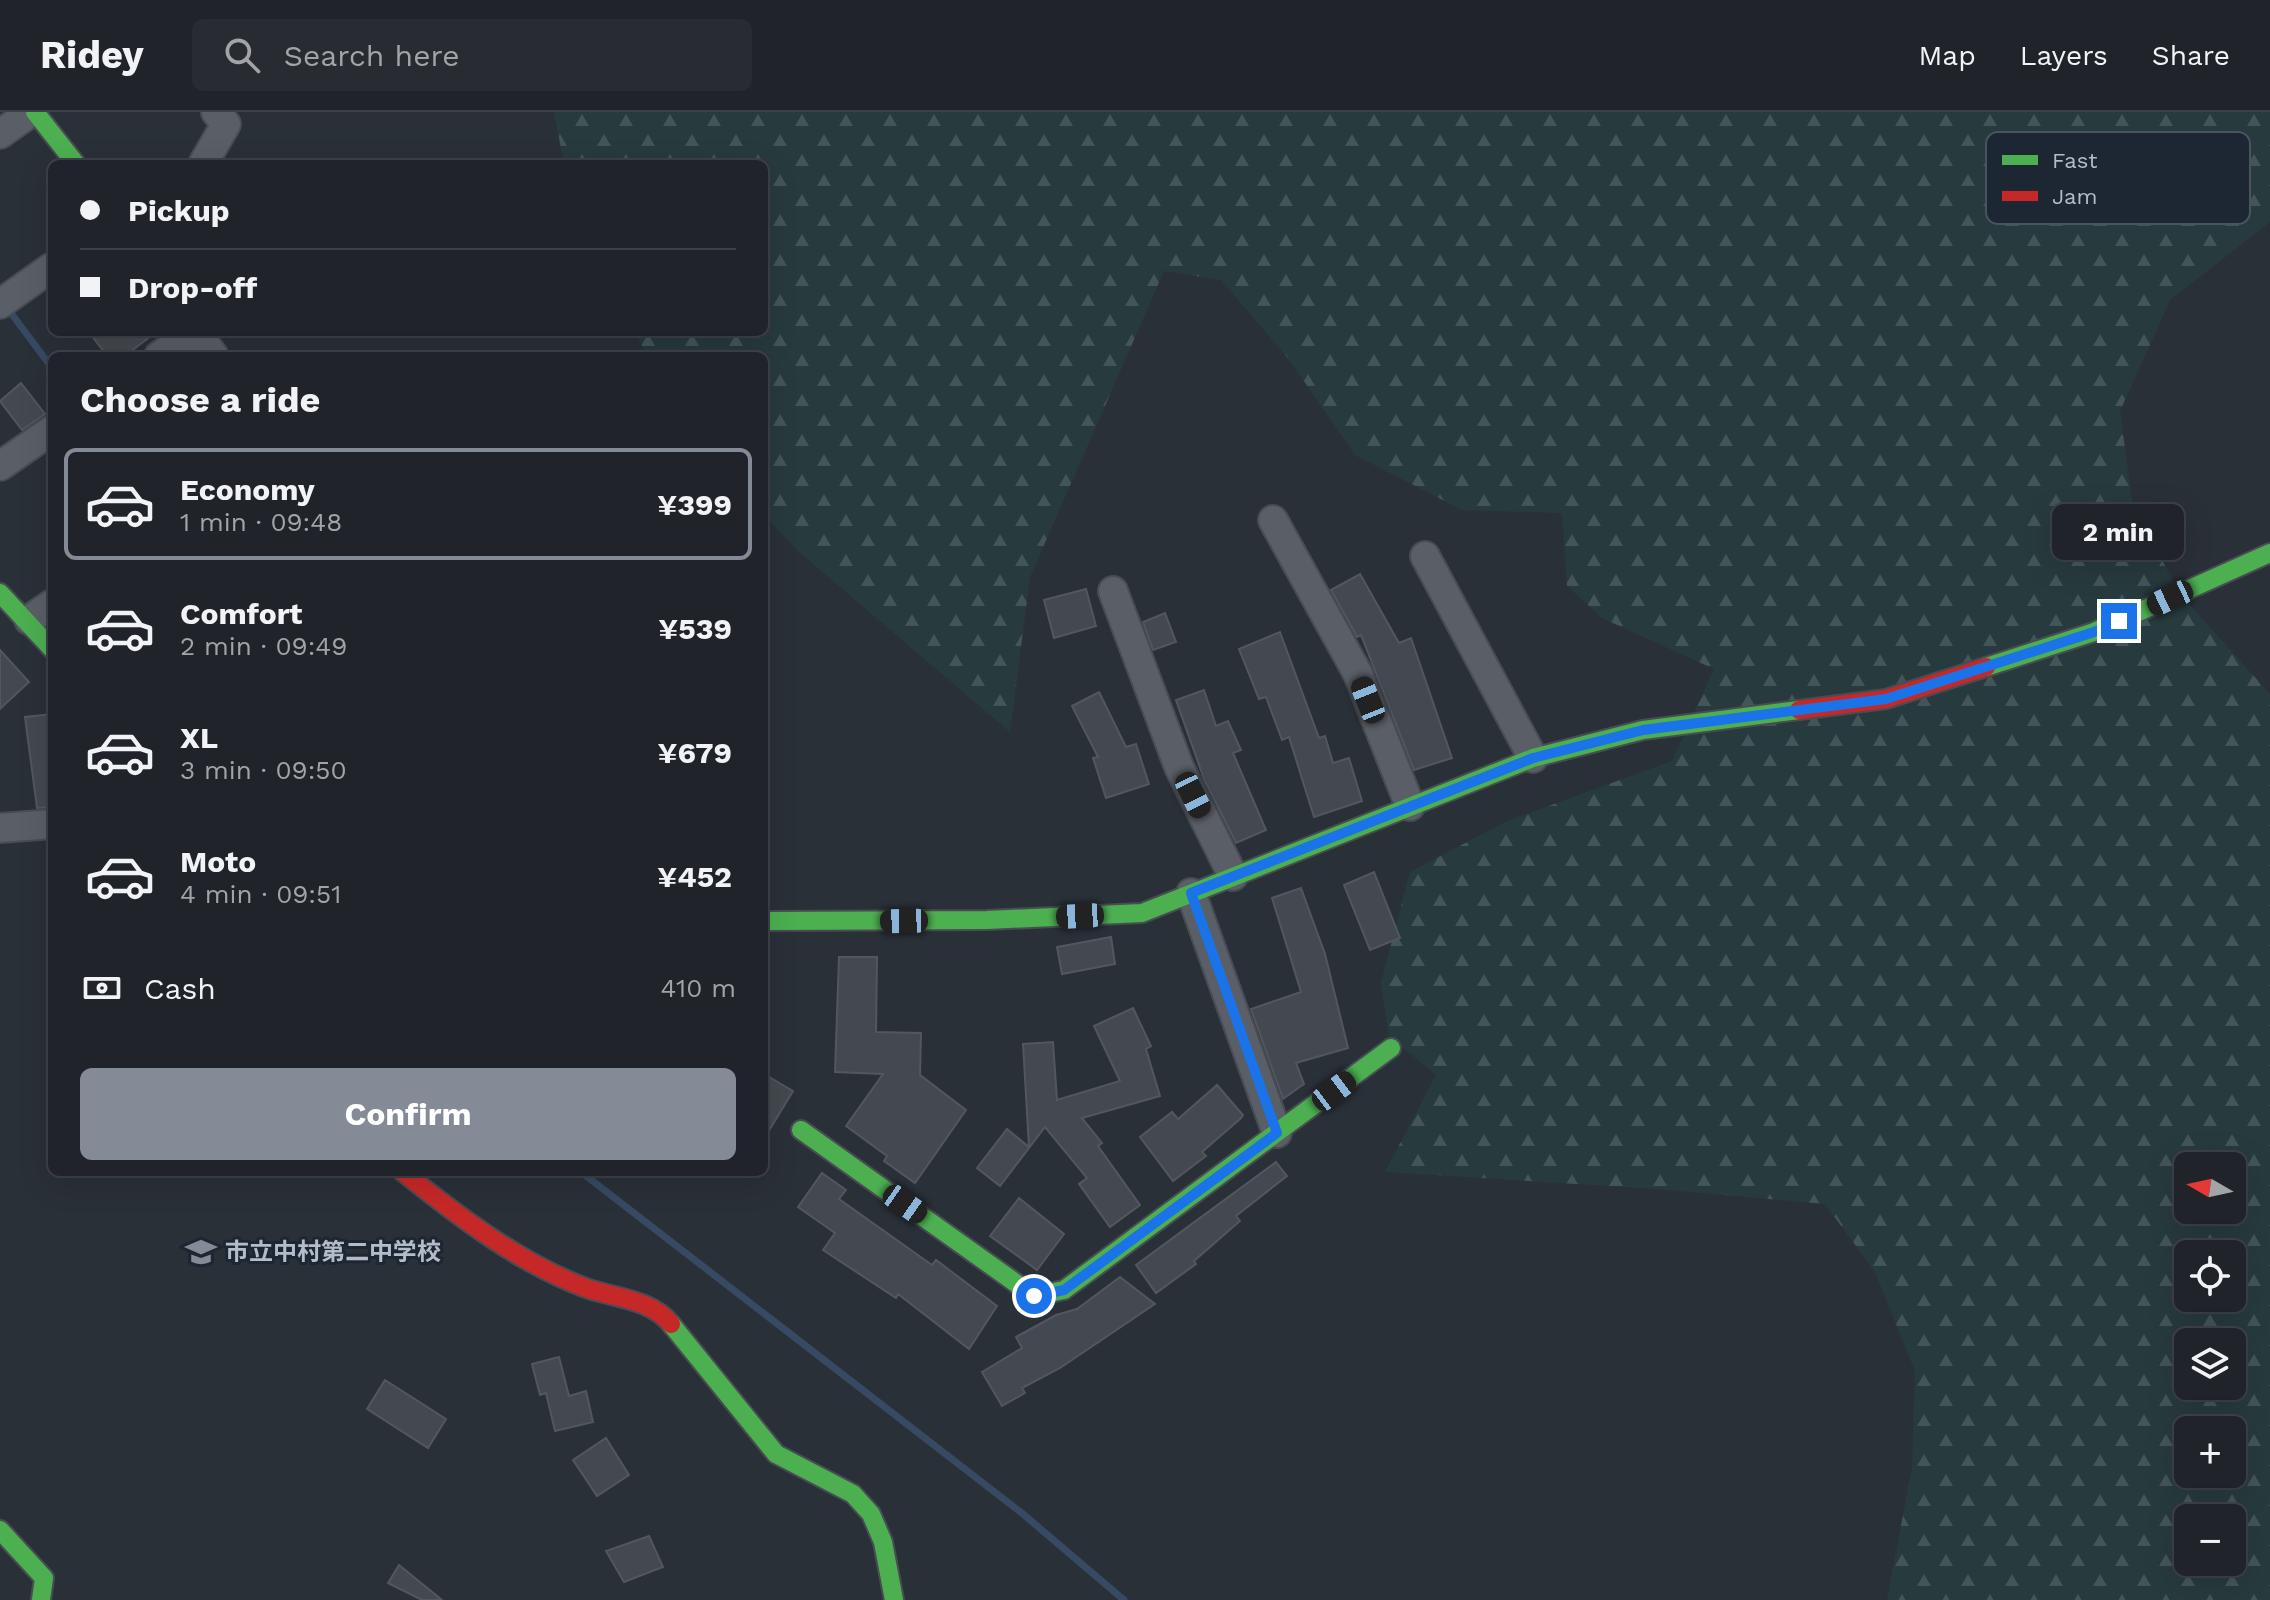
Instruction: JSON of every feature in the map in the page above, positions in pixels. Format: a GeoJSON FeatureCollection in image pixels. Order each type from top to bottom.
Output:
{"type":"FeatureCollection","features":[{"type":"Feature","properties":{"kind":"street"},"geometry":{"type":"LineString","coordinates":[[0,134],[33,112],[73,160]]}},
{"type":"Feature","properties":{"kind":"street"},"geometry":{"type":"LineString","coordinates":[[205,160],[226,124],[216,112]]}},
{"type":"Feature","properties":{"kind":"street"},"geometry":{"type":"LineString","coordinates":[[0,304],[48,270]]}},
{"type":"Feature","properties":{"kind":"street"},"geometry":{"type":"LineString","coordinates":[[165,352],[189,336]]}},
{"type":"Feature","properties":{"kind":"street"},"geometry":{"type":"LineString","coordinates":[[198,336],[211,352]]}},
{"type":"Feature","properties":{"kind":"street"},"geometry":{"type":"LineString","coordinates":[[0,466],[48,433]]}},
{"type":"Feature","properties":{"kind":"street"},"geometry":{"type":"LineString","coordinates":[[1273,520],[1358,674],[1410,806]]}},
{"type":"Feature","properties":{"kind":"street"},"geometry":{"type":"LineString","coordinates":[[768,921],[987,920],[1142,913],[1533,758],[1643,730],[1886,699],[2094,632],[2270,553]]}},
{"type":"Feature","properties":{"kind":"street"},"geometry":{"type":"LineString","coordinates":[[1425,556],[1533,758]]}},
{"type":"Feature","properties":{"kind":"street"},"geometry":{"type":"LineString","coordinates":[[1113,591],[1179,767],[1233,876]]}},
{"type":"Feature","properties":{"kind":"street"},"geometry":{"type":"LineString","coordinates":[[0,593],[40,612],[48,637]]}},
{"type":"Feature","properties":{"kind":"street"},"geometry":{"type":"LineString","coordinates":[[0,828],[48,824]]}},
{"type":"Feature","properties":{"kind":"street"},"geometry":{"type":"LineString","coordinates":[[1191,893],[1277,1133]]}},
{"type":"Feature","properties":{"kind":"street"},"geometry":{"type":"LineString","coordinates":[[801,1130],[1034,1296],[1064,1290],[1391,1048]]}},
{"type":"Feature","properties":{"kind":"street"},"geometry":{"type":"LineString","coordinates":[[408,1176],[438,1200],[548,1271],[588,1290],[645,1303],[665,1317],[776,1454],[853,1494],[871,1514],[883,1542],[894,1600]]}},
{"type":"Feature","properties":{"kind":"street"},"geometry":{"type":"LineString","coordinates":[[0,1530],[44,1578],[41,1600]]}},
{"type":"Feature","properties":{"kind":"green space"},"geometry":{"type":"Polygon","coordinates":[[[554,112],[2270,112],[2270,222],[2170,300],[2120,411],[2132,501],[2179,593],[2270,694],[2270,1600],[1887,1600],[1912,1467],[1915,1371],[1875,1272],[1825,1204],[1656,1189],[1385,1172],[1436,1075],[1389,1036],[1381,983],[1410,872],[1505,822],[1672,761],[1714,669],[1602,618],[1567,586],[1562,513],[1462,510],[1355,455],[1288,358],[1221,280],[1164,271],[1030,577],[1010,732],[797,550],[768,519],[768,352],[645,352],[637,336],[768,336],[768,160],[563,160],[554,112]]]}},
{"type":"Feature","properties":{"kind":"building"},"geometry":{"type":"Polygon","coordinates":[[[92,336],[151,336],[130,352],[104,352],[92,336]]]}},
{"type":"Feature","properties":{"kind":"building"},"geometry":{"type":"Polygon","coordinates":[[[21,383],[45,414],[22,430],[0,401],[21,383]]]}},
{"type":"Feature","properties":{"kind":"building"},"geometry":{"type":"Polygon","coordinates":[[[1360,574],[1399,643],[1411,638],[1452,758],[1414,770],[1361,635],[1357,637],[1331,590],[1360,574]]]}},
{"type":"Feature","properties":{"kind":"building"},"geometry":{"type":"Polygon","coordinates":[[[1086,589],[1096,626],[1054,638],[1044,600],[1086,589]]]}},
{"type":"Feature","properties":{"kind":"building"},"geometry":{"type":"Polygon","coordinates":[[[1165,613],[1176,642],[1153,650],[1143,622],[1165,613]]]}},
{"type":"Feature","properties":{"kind":"building"},"geometry":{"type":"Polygon","coordinates":[[[1280,632],[1319,738],[1325,736],[1333,763],[1349,758],[1362,801],[1314,817],[1289,737],[1282,740],[1266,697],[1259,699],[1239,649],[1280,632]]]}},
{"type":"Feature","properties":{"kind":"building"},"geometry":{"type":"Polygon","coordinates":[[[0,650],[29,682],[0,709],[0,650]]]}},
{"type":"Feature","properties":{"kind":"building"},"geometry":{"type":"Polygon","coordinates":[[[1204,690],[1216,726],[1228,721],[1241,750],[1233,753],[1266,830],[1236,843],[1204,779],[1176,700],[1204,690]]]}},
{"type":"Feature","properties":{"kind":"building"},"geometry":{"type":"Polygon","coordinates":[[[1099,692],[1126,747],[1136,744],[1149,784],[1106,798],[1093,758],[1098,757],[1072,706],[1099,692]]]}},
{"type":"Feature","properties":{"kind":"building"},"geometry":{"type":"Polygon","coordinates":[[[48,714],[48,807],[37,808],[25,717],[48,714]]]}},
{"type":"Feature","properties":{"kind":"building"},"geometry":{"type":"Polygon","coordinates":[[[1374,872],[1400,938],[1370,950],[1344,885],[1374,872]]]}},
{"type":"Feature","properties":{"kind":"building"},"geometry":{"type":"Polygon","coordinates":[[[1301,888],[1325,954],[1348,1048],[1296,1063],[1304,1084],[1283,1099],[1251,1009],[1301,992],[1272,898],[1301,888]]]}},
{"type":"Feature","properties":{"kind":"building"},"geometry":{"type":"Polygon","coordinates":[[[1111,937],[1115,964],[1062,974],[1057,947],[1111,937]]]}},
{"type":"Feature","properties":{"kind":"building"},"geometry":{"type":"Polygon","coordinates":[[[839,957],[877,957],[876,1032],[921,1033],[920,1075],[966,1110],[915,1183],[884,1161],[887,1156],[846,1126],[883,1074],[835,1072],[839,957]]]}},
{"type":"Feature","properties":{"kind":"building"},"geometry":{"type":"Polygon","coordinates":[[[1133,1008],[1151,1046],[1146,1049],[1160,1096],[1082,1118],[1102,1143],[1098,1146],[1140,1205],[1110,1227],[1079,1184],[1087,1178],[1045,1127],[1000,1186],[977,1168],[1007,1129],[1029,1147],[1023,1044],[1053,1042],[1057,1100],[1120,1081],[1094,1026],[1133,1008]]]}},
{"type":"Feature","properties":{"kind":"building"},"geometry":{"type":"Polygon","coordinates":[[[768,1076],[793,1091],[768,1132],[768,1076]]]}},
{"type":"Feature","properties":{"kind":"building"},"geometry":{"type":"Polygon","coordinates":[[[1217,1085],[1243,1115],[1202,1152],[1206,1156],[1173,1181],[1140,1137],[1172,1112],[1178,1119],[1217,1085]]]}},
{"type":"Feature","properties":{"kind":"building"},"geometry":{"type":"Polygon","coordinates":[[[1276,1162],[1287,1176],[1236,1216],[1240,1221],[1194,1261],[1196,1264],[1156,1293],[1136,1265],[1276,1162]]]}},
{"type":"Feature","properties":{"kind":"building"},"geometry":{"type":"Polygon","coordinates":[[[822,1173],[846,1190],[839,1199],[932,1265],[936,1260],[997,1306],[969,1349],[898,1294],[896,1298],[823,1250],[835,1233],[798,1207],[822,1173]]]}},
{"type":"Feature","properties":{"kind":"building"},"geometry":{"type":"Polygon","coordinates":[[[1019,1198],[1064,1234],[1037,1270],[990,1236],[1019,1198]]]}},
{"type":"Feature","properties":{"kind":"building"},"geometry":{"type":"Polygon","coordinates":[[[1120,1277],[1155,1304],[1060,1368],[1022,1388],[1025,1393],[1002,1406],[982,1372],[1022,1348],[1016,1337],[1056,1315],[1077,1309],[1120,1277]]]}},
{"type":"Feature","properties":{"kind":"building"},"geometry":{"type":"Polygon","coordinates":[[[559,1357],[569,1396],[586,1391],[593,1422],[555,1431],[546,1393],[540,1395],[532,1364],[559,1357]]]}},
{"type":"Feature","properties":{"kind":"building"},"geometry":{"type":"Polygon","coordinates":[[[385,1380],[446,1419],[428,1448],[367,1409],[385,1380]]]}},
{"type":"Feature","properties":{"kind":"building"},"geometry":{"type":"Polygon","coordinates":[[[606,1438],[629,1475],[597,1496],[573,1460],[606,1438]]]}},
{"type":"Feature","properties":{"kind":"building"},"geometry":{"type":"Polygon","coordinates":[[[649,1536],[663,1567],[624,1582],[606,1551],[649,1536]]]}},
{"type":"Feature","properties":{"kind":"building"},"geometry":{"type":"Polygon","coordinates":[[[399,1565],[442,1600],[422,1600],[388,1583],[399,1565]]]}},
{"type":"Feature","properties":{"kind":"waterway"},"geometry":{"type":"LineString","coordinates":[[5,305],[48,363]]}},
{"type":"Feature","properties":{"kind":"waterway"},"geometry":{"type":"LineString","coordinates":[[586,1176],[1023,1514],[1124,1600]]}},
{"type":"Feature","properties":{"kind":"traffic: fast"},"geometry":{"type":"LineString","coordinates":[[35,112],[73,160]]}},
{"type":"Feature","properties":{"kind":"traffic: fast"},"geometry":{"type":"LineString","coordinates":[[1986,667],[2094,632],[2270,553]]}},
{"type":"Feature","properties":{"kind":"traffic: fast"},"geometry":{"type":"LineString","coordinates":[[0,593],[48,645]]}},
{"type":"Feature","properties":{"kind":"traffic: fast"},"geometry":{"type":"LineString","coordinates":[[768,921],[987,920],[1142,913],[1533,758],[1643,730],[1799,710]]}},
{"type":"Feature","properties":{"kind":"traffic: fast"},"geometry":{"type":"LineString","coordinates":[[801,1130],[1034,1296],[1064,1290],[1391,1048]]}},
{"type":"Feature","properties":{"kind":"traffic: fast"},"geometry":{"type":"LineString","coordinates":[[671,1324],[776,1454],[853,1494],[871,1514],[883,1542],[894,1600]]}},
{"type":"Feature","properties":{"kind":"traffic: fast"},"geometry":{"type":"LineString","coordinates":[[0,1530],[44,1578],[41,1600]]}},
{"type":"Feature","properties":{"kind":"traffic: jam"},"geometry":{"type":"LineString","coordinates":[[1799,710],[1886,699],[1986,667]]}},
{"type":"Feature","properties":{"kind":"traffic: jam"},"geometry":{"type":"LineString","coordinates":[[408,1176],[467,1221],[537,1266],[586,1288],[643,1304],[671,1324]]}},
{"type":"Feature","properties":{"kind":"place","name":"市立中村第二中学校"},"geometry":{"type":"Point","coordinates":[201,1252]}},
{"type":"Feature","properties":{"kind":"route"},"geometry":{"type":"LineString","coordinates":[[1034,1296],[1064,1290],[1277,1133],[1191,893],[1533,758],[1643,730],[1886,699],[2094,632],[2119,621]]}}]}
